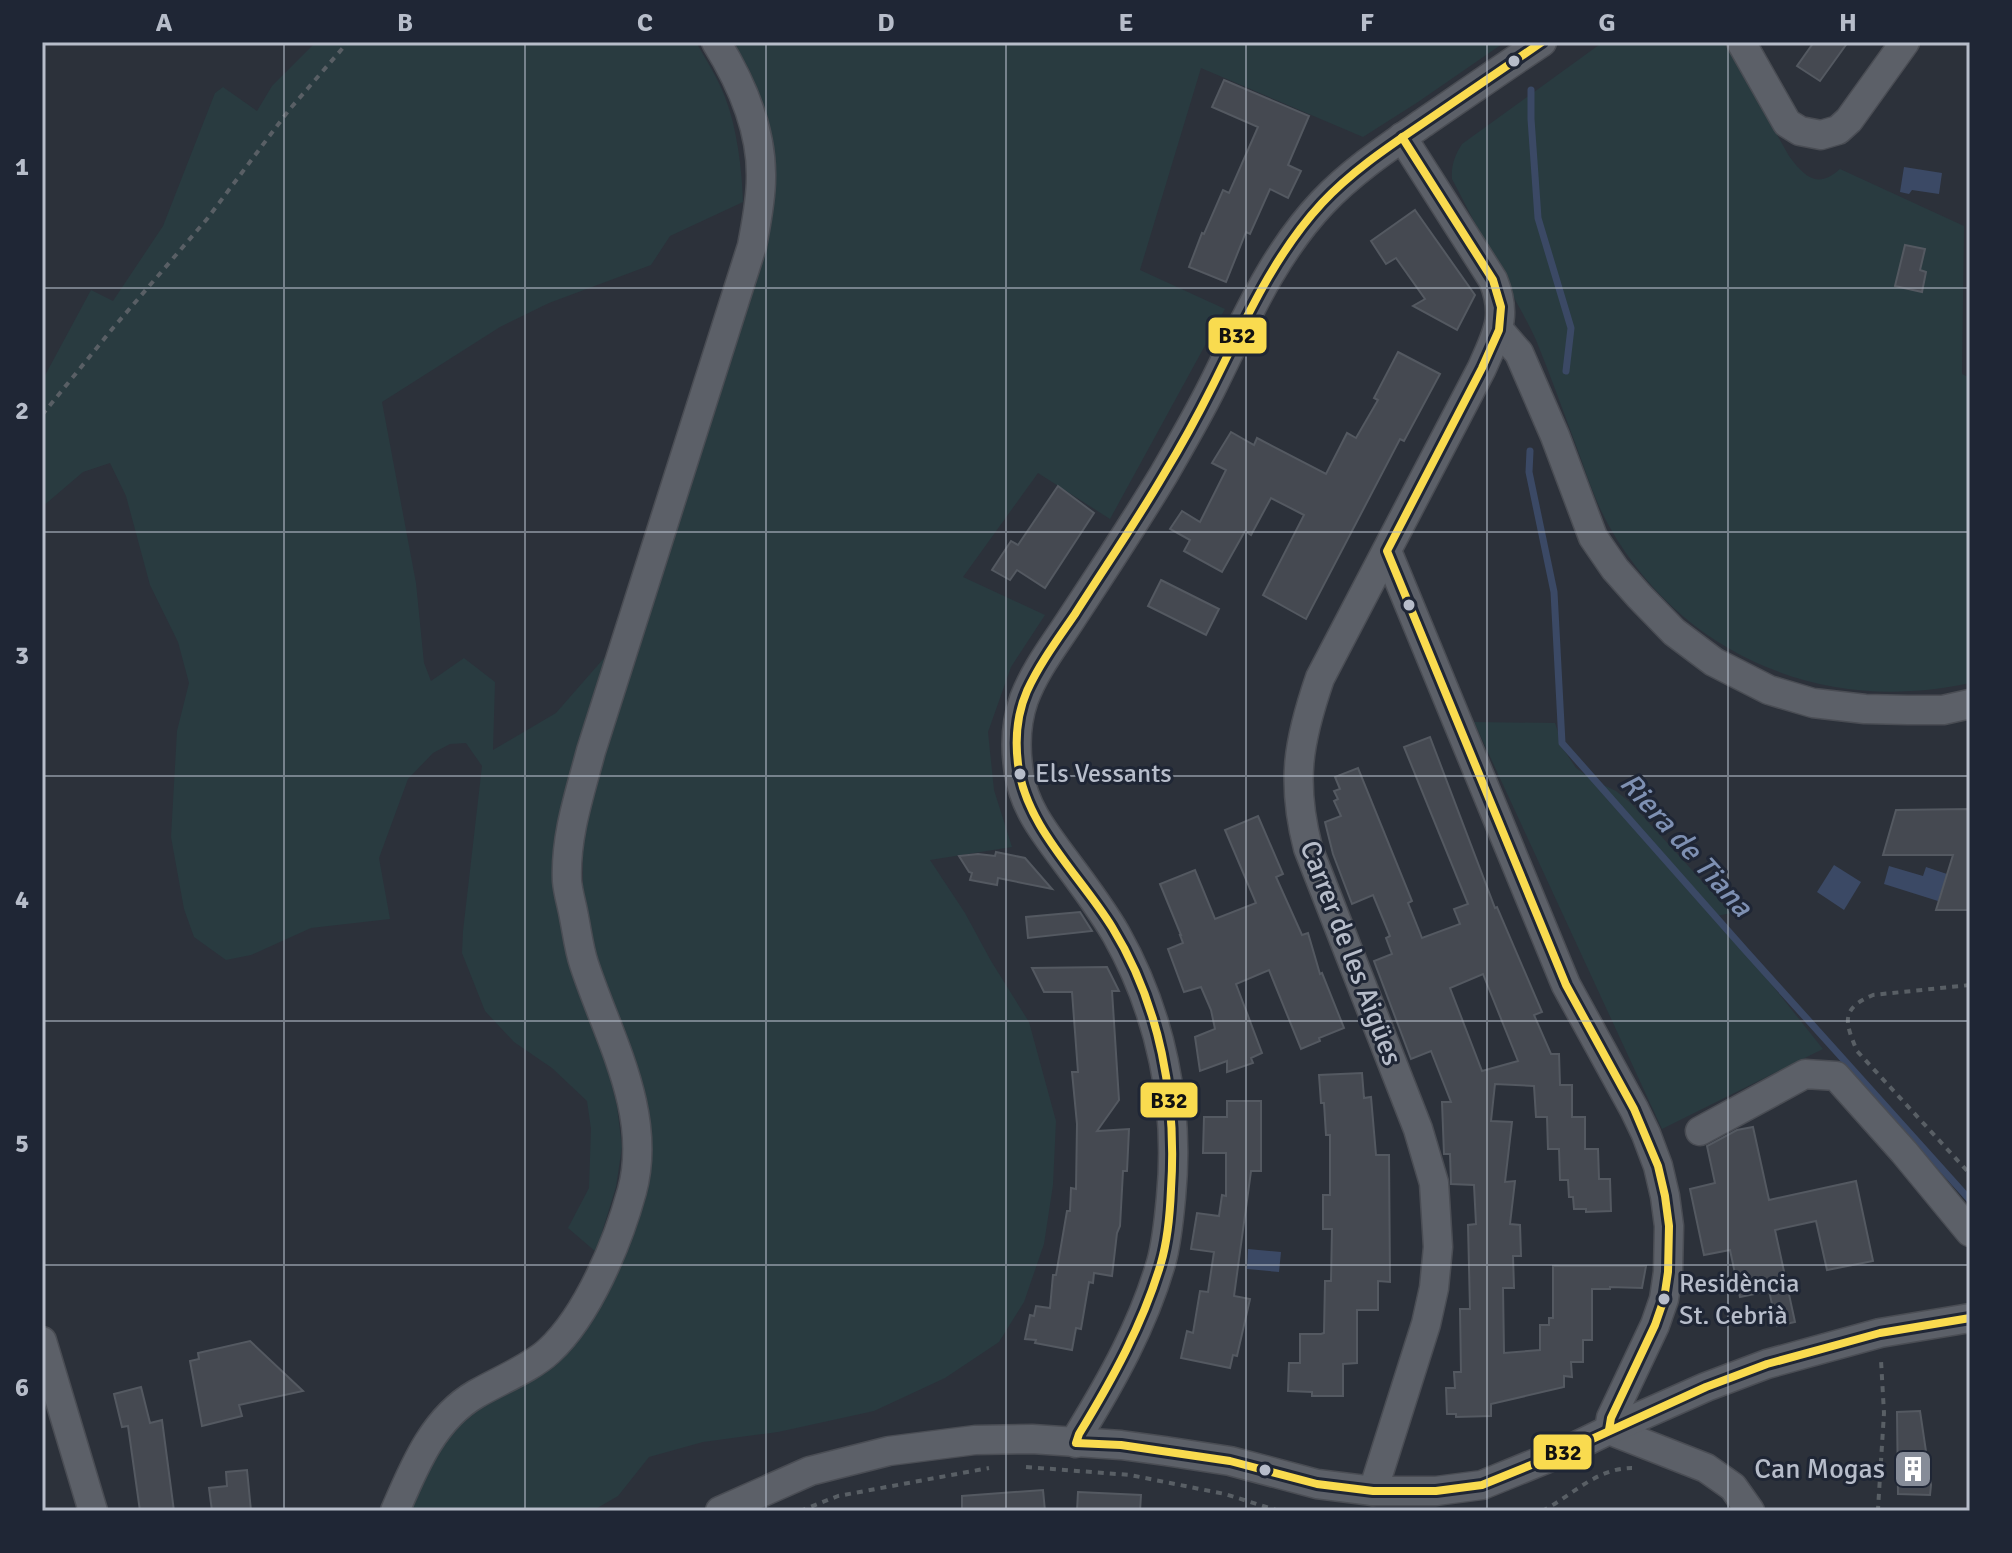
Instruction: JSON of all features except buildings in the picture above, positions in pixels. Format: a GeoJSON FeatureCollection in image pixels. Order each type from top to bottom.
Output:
{"type":"FeatureCollection","features":[{"type":"Feature","properties":{"kind":"street"},"geometry":{"type":"LineString","coordinates":[[395,1511],[419,1459],[442,1421],[473,1395],[547,1354],[568,1332],[597,1282],[633,1188],[638,1142],[630,1092],[583,961],[567,882],[571,827],[591,751],[747,261],[756,223],[761,176],[759,146],[749,106],[716,42]]}},
{"type":"Feature","properties":{"kind":"street"},"geometry":{"type":"LineString","coordinates":[[1076,1443],[1134,1338],[1162,1259],[1174,1171],[1173,1128],[1167,1077],[1144,992],[1116,933],[1035,820],[1024,795],[1016,751],[1020,713],[1039,666],[1163,475],[1210,392],[1272,269],[1298,231],[1343,183],[1402,137],[1542,42]]}},
{"type":"Feature","properties":{"kind":"street"},"geometry":{"type":"LineString","coordinates":[[1741,42],[1787,123],[1800,131],[1821,135],[1838,130],[1849,120],[1905,42]]}},
{"type":"Feature","properties":{"kind":"street","name":"Carrer de les Aigües"},"geometry":{"type":"LineString","coordinates":[[1373,1491],[1426,1324],[1434,1288],[1438,1247],[1434,1183],[1418,1129],[1308,848],[1301,820],[1299,753],[1320,678],[1482,368],[1499,330],[1501,307],[1493,280],[1402,137]]}},
{"type":"Feature","properties":{"kind":"street"},"geometry":{"type":"LineString","coordinates":[[1499,330],[1519,353],[1555,436],[1593,537],[1615,569],[1674,632],[1714,662],[1769,690],[1813,703],[1908,710],[1943,710],[1970,704]]}},
{"type":"Feature","properties":{"kind":"street"},"geometry":{"type":"LineString","coordinates":[[1387,551],[1566,985],[1634,1109],[1662,1181],[1669,1226],[1664,1299],[1611,1418],[1609,1430]]}},
{"type":"Feature","properties":{"kind":"street"},"geometry":{"type":"LineString","coordinates":[[1700,1131],[1805,1074],[1836,1076],[1970,1232]]}},
{"type":"Feature","properties":{"kind":"street"},"geometry":{"type":"LineString","coordinates":[[720,1511],[810,1471],[889,1451],[975,1440],[1032,1439],[1121,1445],[1191,1455],[1230,1461],[1317,1484],[1437,1501],[1568,1450],[1706,1387],[1767,1364],[1880,1333],[1970,1318]]}},
{"type":"Feature","properties":{"kind":"street"},"geometry":{"type":"LineString","coordinates":[[42,1341],[93,1511]]}},
{"type":"Feature","properties":{"kind":"street"},"geometry":{"type":"LineString","coordinates":[[1609,1430],[1706,1468],[1733,1487],[1750,1511]]}},
{"type":"Feature","properties":{"kind":"street"},"geometry":{"type":"LineString","coordinates":[[1568,1450],[1674,1454]]}},
{"type":"Feature","properties":{"kind":"path"},"geometry":{"type":"LineString","coordinates":[[42,415],[207,219],[289,110],[348,42]]}},
{"type":"Feature","properties":{"kind":"path"},"geometry":{"type":"LineString","coordinates":[[1970,985],[1873,995],[1852,1007],[1847,1017],[1848,1030],[1857,1051],[1970,1174]]}},
{"type":"Feature","properties":{"kind":"path"},"geometry":{"type":"LineString","coordinates":[[1880,1333],[1884,1413],[1880,1511]]}},
{"type":"Feature","properties":{"kind":"path"},"geometry":{"type":"LineString","coordinates":[[800,1511],[838,1496],[1001,1465]]}},
{"type":"Feature","properties":{"kind":"path"},"geometry":{"type":"LineString","coordinates":[[1015,1466],[1130,1475],[1225,1494],[1279,1511]]}},
{"type":"Feature","properties":{"kind":"path"},"geometry":{"type":"LineString","coordinates":[[1542,1511],[1594,1477],[1624,1468],[1637,1469]]}},
{"type":"Feature","properties":{"kind":"shaded area"},"geometry":{"type":"Polygon","coordinates":[[[316,42],[696,42],[722,90],[733,122],[743,202],[670,236],[651,265],[549,303],[500,327],[382,402],[416,583],[424,663],[431,681],[464,658],[495,682],[493,750],[556,713],[612,649],[564,798],[598,1030],[617,1106],[622,1147],[616,1187],[596,1252],[568,1228],[589,1188],[591,1129],[587,1101],[552,1068],[514,1042],[485,1011],[462,953],[482,766],[466,743],[450,744],[433,753],[408,779],[379,858],[390,919],[311,928],[251,955],[226,960],[194,937],[184,909],[171,837],[177,731],[189,683],[178,642],[150,585],[126,496],[110,463],[83,472],[42,507],[42,381],[91,290],[113,301],[163,226],[215,93],[223,87],[257,111],[272,86],[316,42]]]}},
{"type":"Feature","properties":{"kind":"shaded area"},"geometry":{"type":"Polygon","coordinates":[[[732,42],[1505,42],[1363,137],[1201,68],[1140,270],[1225,309],[1110,519],[1038,473],[963,577],[1045,615],[1011,667],[988,732],[994,790],[1012,847],[930,860],[1029,1022],[1056,1121],[1053,1185],[1044,1244],[1024,1302],[999,1342],[945,1378],[874,1411],[778,1432],[703,1442],[649,1457],[618,1496],[592,1511],[409,1511],[429,1464],[447,1436],[491,1400],[548,1366],[637,1203],[608,999],[589,928],[583,887],[583,840],[589,802],[603,754],[732,358],[766,240],[774,194],[774,148],[749,69],[732,42]]]}},
{"type":"Feature","properties":{"kind":"shaded area"},"geometry":{"type":"Polygon","coordinates":[[[1603,42],[1725,42],[1789,156],[1806,174],[1824,179],[1840,169],[1964,226],[1962,374],[1970,378],[1970,683],[1916,691],[1863,690],[1812,682],[1763,666],[1718,642],[1676,610],[1640,572],[1609,526],[1536,340],[1452,179],[1454,160],[1462,144],[1603,42]]]}},
{"type":"Feature","properties":{"kind":"shaded area"},"geometry":{"type":"Polygon","coordinates":[[[1474,722],[1555,723],[1564,750],[1576,768],[1631,803],[1731,913],[1717,916],[1823,1049],[1662,1129],[1474,722]]]}},
{"type":"Feature","properties":{"kind":"water"},"geometry":{"type":"Polygon","coordinates":[[[1904,167],[1942,173],[1939,194],[1912,190],[1909,194],[1900,192],[1904,167]]]}},
{"type":"Feature","properties":{"kind":"water"},"geometry":{"type":"Polygon","coordinates":[[[1834,865],[1861,882],[1844,910],[1817,892],[1834,865]]]}},
{"type":"Feature","properties":{"kind":"water"},"geometry":{"type":"Polygon","coordinates":[[[1889,866],[1923,876],[1926,867],[1947,874],[1938,901],[1884,884],[1889,866]]]}},
{"type":"Feature","properties":{"kind":"water"},"geometry":{"type":"Polygon","coordinates":[[[1248,1249],[1281,1252],[1279,1272],[1247,1269],[1248,1249]]]}},
{"type":"Feature","properties":{"kind":"waterway","name":"Riera de Tiana"},"geometry":{"type":"LineString","coordinates":[[1531,90],[1538,218],[1571,328],[1566,371]]}},
{"type":"Feature","properties":{"kind":"waterway","name":"Riera de Tiana"},"geometry":{"type":"LineString","coordinates":[[1530,451],[1529,472],[1554,592],[1562,743],[1970,1200]]}},
{"type":"Feature","properties":{"kind":"transit line","name":"B32"},"geometry":{"type":"LineString","coordinates":[[1542,42],[1368,162],[1333,192],[1305,223],[1261,291],[1170,463],[1043,661],[1024,700],[1017,746],[1023,787],[1042,829],[1112,927],[1129,957],[1162,1053],[1171,1121],[1170,1208],[1161,1263],[1136,1330],[1076,1443],[1121,1445],[1230,1461],[1317,1484],[1373,1491],[1436,1491],[1482,1485],[1568,1450],[1706,1387],[1767,1364],[1880,1333],[1970,1318]]}},
{"type":"Feature","properties":{"kind":"transit line","name":"B32"},"geometry":{"type":"LineString","coordinates":[[1402,137],[1493,280],[1501,307],[1499,330],[1482,368],[1387,551],[1566,985],[1634,1109],[1658,1166],[1665,1196],[1669,1226],[1664,1299],[1611,1418],[1609,1430]]}},
{"type":"Feature","properties":{"kind":"place","name":"Els Vessants"},"geometry":{"type":"Point","coordinates":[1020,774]}},
{"type":"Feature","properties":{"kind":"place","name":"Residència St. Cebrià"},"geometry":{"type":"Point","coordinates":[1664,1299]}},
{"type":"Feature","properties":{"kind":"place","name":"Can Mogas"},"geometry":{"type":"Point","coordinates":[1913,1469]}}]}
